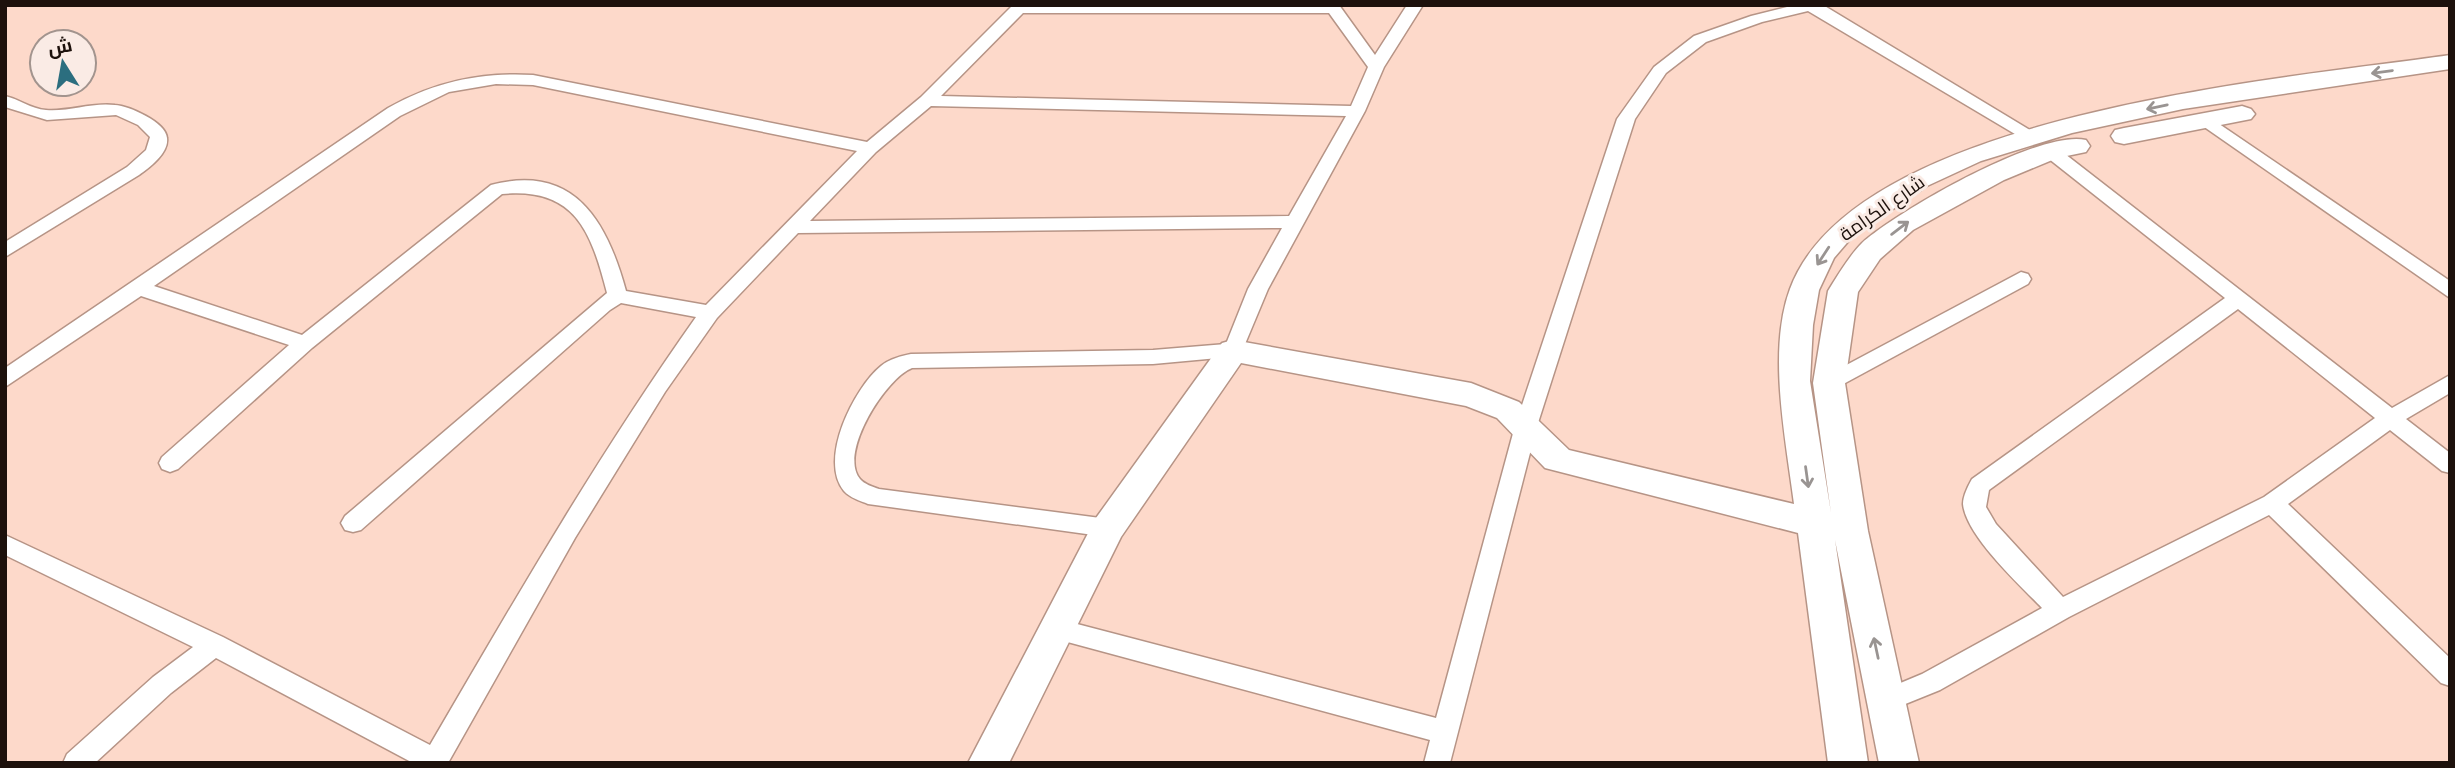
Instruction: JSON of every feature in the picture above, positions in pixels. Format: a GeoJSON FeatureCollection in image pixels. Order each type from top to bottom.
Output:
{"type":"FeatureCollection","features":[{"type":"Feature","properties":{"kind":"street"},"geometry":{"type":"LineString","coordinates":[[988,763],[1108,528],[1233,351],[1258,289],[1357,111],[1376,66],[1415,5]]}},
{"type":"Feature","properties":{"kind":"street"},"geometry":{"type":"LineString","coordinates":[[1437,763],[1526,426],[1626,118],[1641,93],[1679,52],[1700,39],[1757,19],[1811,6],[2041,144],[2236,300],[2450,465]]}},
{"type":"Feature","properties":{"kind":"street"},"geometry":{"type":"LineString","coordinates":[[5,544],[214,645],[435,762],[567,531],[658,387],[710,313],[870,148],[927,101],[1020,7],[1332,7],[1376,66]]}},
{"type":"Feature","properties":{"kind":"street","name":"شارع الكرامة"},"geometry":{"type":"LineString","coordinates":[[1899,763],[1851,531],[1829,383],[1843,291],[1870,252],[1903,224],[1995,174],[2041,144],[2183,101],[2450,62]]}},
{"type":"Feature","properties":{"kind":"street"},"geometry":{"type":"LineString","coordinates":[[5,379],[394,112],[438,89],[462,82],[504,77],[533,80],[870,148]]}},
{"type":"Feature","properties":{"kind":"street","name":"شارع الكرامة"},"geometry":{"type":"LineString","coordinates":[[1848,763],[1794,381],[1798,325],[1804,290],[1822,254],[1842,231],[1917,180],[1972,155],[2450,84]]}},
{"type":"Feature","properties":{"kind":"street"},"geometry":{"type":"LineString","coordinates":[[5,101],[49,116],[104,108],[124,111],[138,117],[159,136],[158,146],[151,157],[133,171],[5,251]]}},
{"type":"Feature","properties":{"kind":"street"},"geometry":{"type":"LineString","coordinates":[[927,101],[1357,111]]}},
{"type":"Feature","properties":{"kind":"street"},"geometry":{"type":"LineString","coordinates":[[2206,120],[2450,291]]}},
{"type":"Feature","properties":{"kind":"street"},"geometry":{"type":"LineString","coordinates":[[170,463],[305,344],[497,189],[518,185],[557,190],[582,208],[607,255],[618,296]]}},
{"type":"Feature","properties":{"kind":"street"},"geometry":{"type":"LineString","coordinates":[[794,226],[1294,222]]}},
{"type":"Feature","properties":{"kind":"street"},"geometry":{"type":"LineString","coordinates":[[1829,383],[2021,279]]}},
{"type":"Feature","properties":{"kind":"street"},"geometry":{"type":"LineString","coordinates":[[139,288],[305,344]]}},
{"type":"Feature","properties":{"kind":"street"},"geometry":{"type":"LineString","coordinates":[[353,523],[591,313],[618,296],[710,313]]}},
{"type":"Feature","properties":{"kind":"street"},"geometry":{"type":"LineString","coordinates":[[2060,610],[1985,526],[1976,509],[1975,498],[1980,485],[2236,300]]}},
{"type":"Feature","properties":{"kind":"street"},"geometry":{"type":"LineString","coordinates":[[1108,528],[876,498],[851,484],[846,473],[845,453],[854,423],[888,371],[911,361],[1140,357],[1233,351],[1471,395],[1508,410],[1557,459],[1851,531]]}},
{"type":"Feature","properties":{"kind":"street"},"geometry":{"type":"LineString","coordinates":[[1888,700],[1931,682],[2060,610],[2272,503],[2391,418],[2450,383]]}},
{"type":"Feature","properties":{"kind":"street"},"geometry":{"type":"LineString","coordinates":[[2272,503],[2450,674]]}},
{"type":"Feature","properties":{"kind":"street"},"geometry":{"type":"LineString","coordinates":[[1058,630],[1444,732]]}},
{"type":"Feature","properties":{"kind":"street"},"geometry":{"type":"LineString","coordinates":[[76,763],[162,685],[214,645]]}}]}
